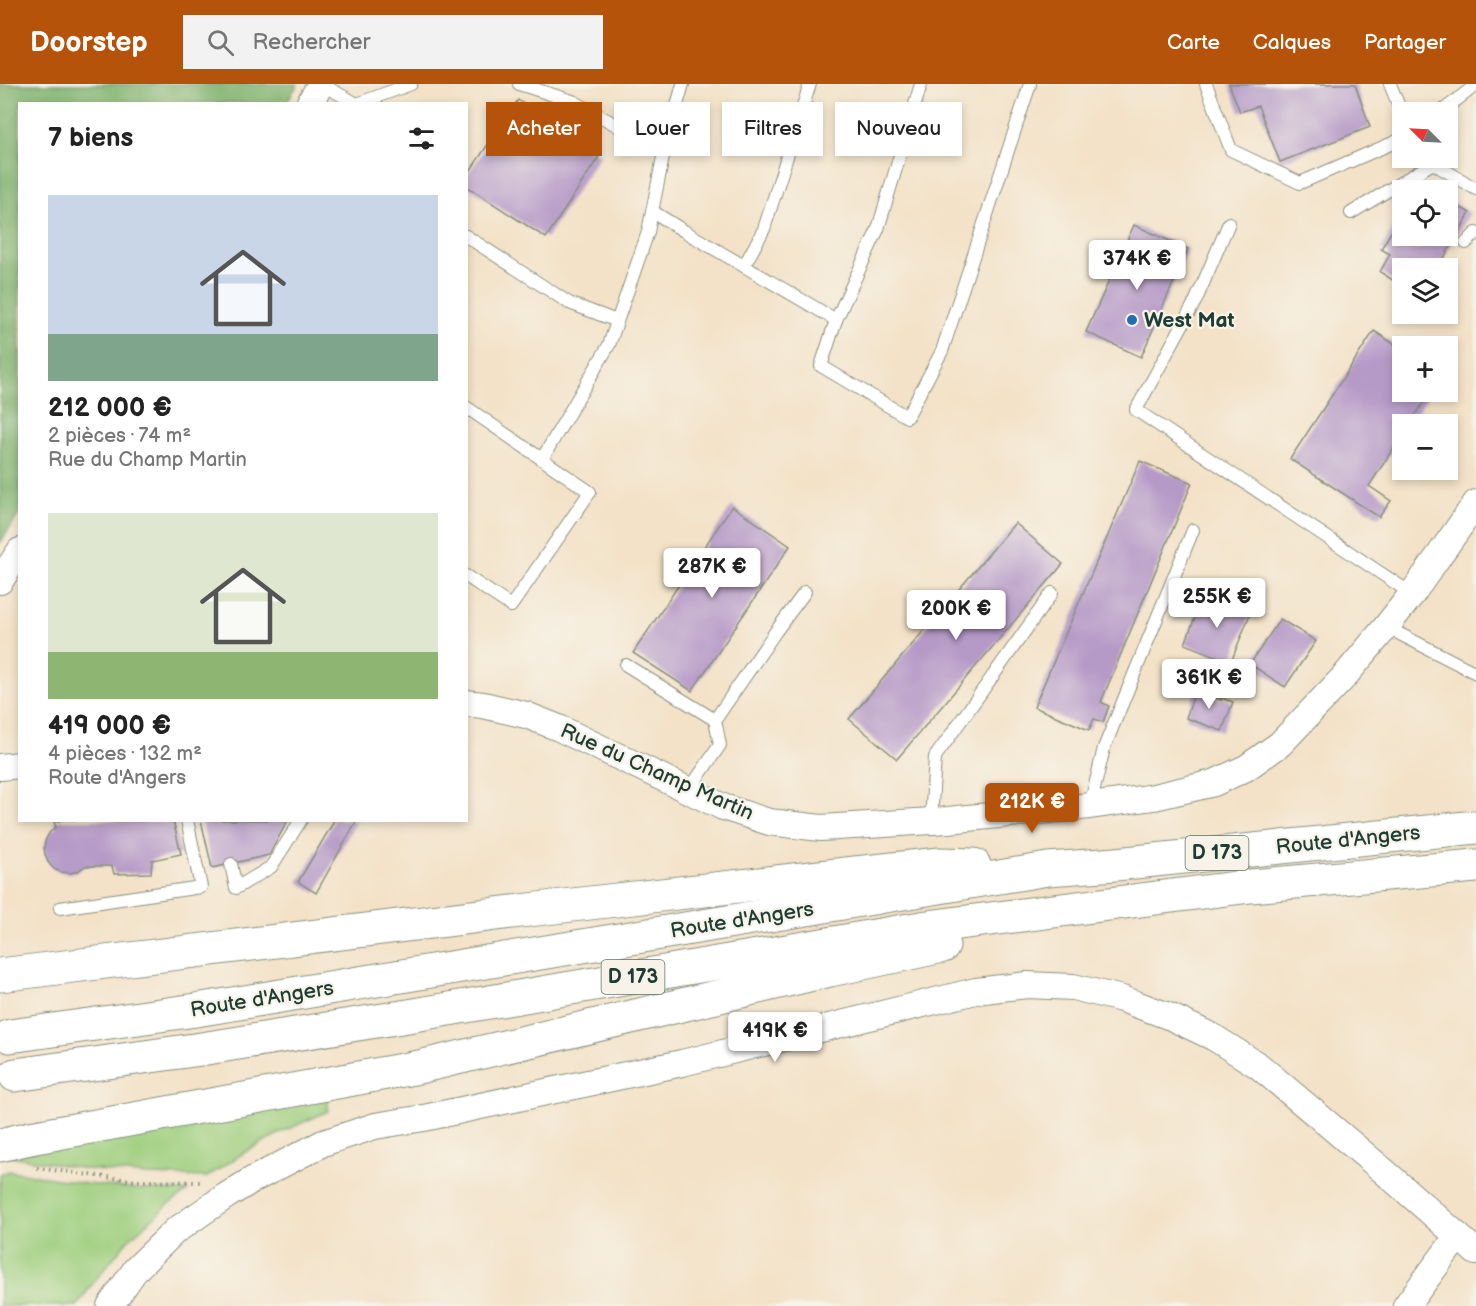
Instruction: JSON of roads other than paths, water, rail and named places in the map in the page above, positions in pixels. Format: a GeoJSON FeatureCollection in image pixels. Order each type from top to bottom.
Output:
{"type":"FeatureCollection","features":[{"type":"Feature","properties":{"kind":"highway","name":"Route d'Angers"},"geometry":{"type":"LineString","coordinates":[[10,1036],[196,1010],[1048,868],[1116,864],[1476,827]]}},
{"type":"Feature","properties":{"kind":"highway"},"geometry":{"type":"LineString","coordinates":[[0,975],[537,909],[916,866],[940,864],[1048,868]]}},
{"type":"Feature","properties":{"kind":"highway","name":"Route d'Angers"},"geometry":{"type":"LineString","coordinates":[[15,1076],[385,1020],[927,927],[1251,886],[1476,866]]}},
{"type":"Feature","properties":{"kind":"highway"},"geometry":{"type":"LineString","coordinates":[[0,1145],[419,1066],[928,948],[1162,916],[1251,886]]}},
{"type":"Feature","properties":{"kind":"street"},"geometry":{"type":"LineString","coordinates":[[310,102],[321,84]]}},
{"type":"Feature","properties":{"kind":"street","name":"Rue du Champ Martin"},"geometry":{"type":"LineString","coordinates":[[468,703],[526,715],[559,728],[723,807],[769,822],[790,825],[821,828],[931,821],[1090,806],[1154,797],[1214,783],[1246,768],[1280,744],[1344,677],[1386,627],[1476,503]]}},
{"type":"Feature","properties":{"kind":"street"},"geometry":{"type":"LineString","coordinates":[[0,581],[18,554]]}},
{"type":"Feature","properties":{"kind":"street"},"geometry":{"type":"LineString","coordinates":[[0,767],[18,765]]}},
{"type":"Feature","properties":{"kind":"street"},"geometry":{"type":"LineString","coordinates":[[110,1306],[136,1269],[175,1231],[245,1184],[323,1143],[375,1126],[435,1116],[682,1063],[976,991],[1027,985],[1074,987],[1122,999],[1171,1017],[1213,1037],[1259,1066],[1467,1244],[1406,1306]]}},
{"type":"Feature","properties":{"kind":"lane"},"geometry":{"type":"LineString","coordinates":[[321,84],[353,102]]}},
{"type":"Feature","properties":{"kind":"lane"},"geometry":{"type":"LineString","coordinates":[[362,102],[411,84]]}},
{"type":"Feature","properties":{"kind":"lane"},"geometry":{"type":"LineString","coordinates":[[519,84],[574,102],[614,124]]}},
{"type":"Feature","properties":{"kind":"lane"},"geometry":{"type":"LineString","coordinates":[[678,102],[683,84]]}},
{"type":"Feature","properties":{"kind":"lane"},"geometry":{"type":"LineString","coordinates":[[744,266],[764,230],[810,84]]}},
{"type":"Feature","properties":{"kind":"lane"},"geometry":{"type":"LineString","coordinates":[[921,84],[878,229],[836,320],[821,366],[907,417],[942,351],[1030,84]]}},
{"type":"Feature","properties":{"kind":"lane"},"geometry":{"type":"LineString","coordinates":[[1206,84],[1231,150],[1300,183],[1392,143]]}},
{"type":"Feature","properties":{"kind":"lane"},"geometry":{"type":"LineString","coordinates":[[1390,84],[1397,102]]}},
{"type":"Feature","properties":{"kind":"lane"},"geometry":{"type":"LineString","coordinates":[[1454,102],[1476,85]]}},
{"type":"Feature","properties":{"kind":"lane"},"geometry":{"type":"LineString","coordinates":[[542,459],[609,345],[648,232],[663,156]]}},
{"type":"Feature","properties":{"kind":"lane"},"geometry":{"type":"LineString","coordinates":[[1351,213],[1433,163],[1476,189]]}},
{"type":"Feature","properties":{"kind":"lane"},"geometry":{"type":"LineString","coordinates":[[652,211],[836,320]]}},
{"type":"Feature","properties":{"kind":"lane"},"geometry":{"type":"LineString","coordinates":[[1229,222],[1196,300],[1136,410],[1412,594]]}},
{"type":"Feature","properties":{"kind":"lane"},"geometry":{"type":"LineString","coordinates":[[1466,243],[1476,233]]}},
{"type":"Feature","properties":{"kind":"lane"},"geometry":{"type":"LineString","coordinates":[[468,237],[569,303],[617,321]]}},
{"type":"Feature","properties":{"kind":"lane"},"geometry":{"type":"LineString","coordinates":[[468,408],[590,492],[511,606],[468,577]]}},
{"type":"Feature","properties":{"kind":"lane"},"geometry":{"type":"LineString","coordinates":[[1090,806],[1104,748],[1193,530]]}},
{"type":"Feature","properties":{"kind":"lane"},"geometry":{"type":"LineString","coordinates":[[689,790],[720,745],[715,720],[805,592]]}},
{"type":"Feature","properties":{"kind":"lane"},"geometry":{"type":"LineString","coordinates":[[931,821],[936,757],[1052,593]]}},
{"type":"Feature","properties":{"kind":"lane"},"geometry":{"type":"LineString","coordinates":[[1386,627],[1476,673]]}},
{"type":"Feature","properties":{"kind":"lane"},"geometry":{"type":"LineString","coordinates":[[626,665],[715,720]]}},
{"type":"Feature","properties":{"kind":"lane"},"geometry":{"type":"LineString","coordinates":[[60,908],[201,887],[187,822]]}},
{"type":"Feature","properties":{"kind":"lane"},"geometry":{"type":"LineString","coordinates":[[231,864],[236,888],[271,867],[300,822]]}},
{"type":"Feature","properties":{"kind":"place","name":"West Mat"},"geometry":{"type":"Point","coordinates":[1132,320]}}]}
